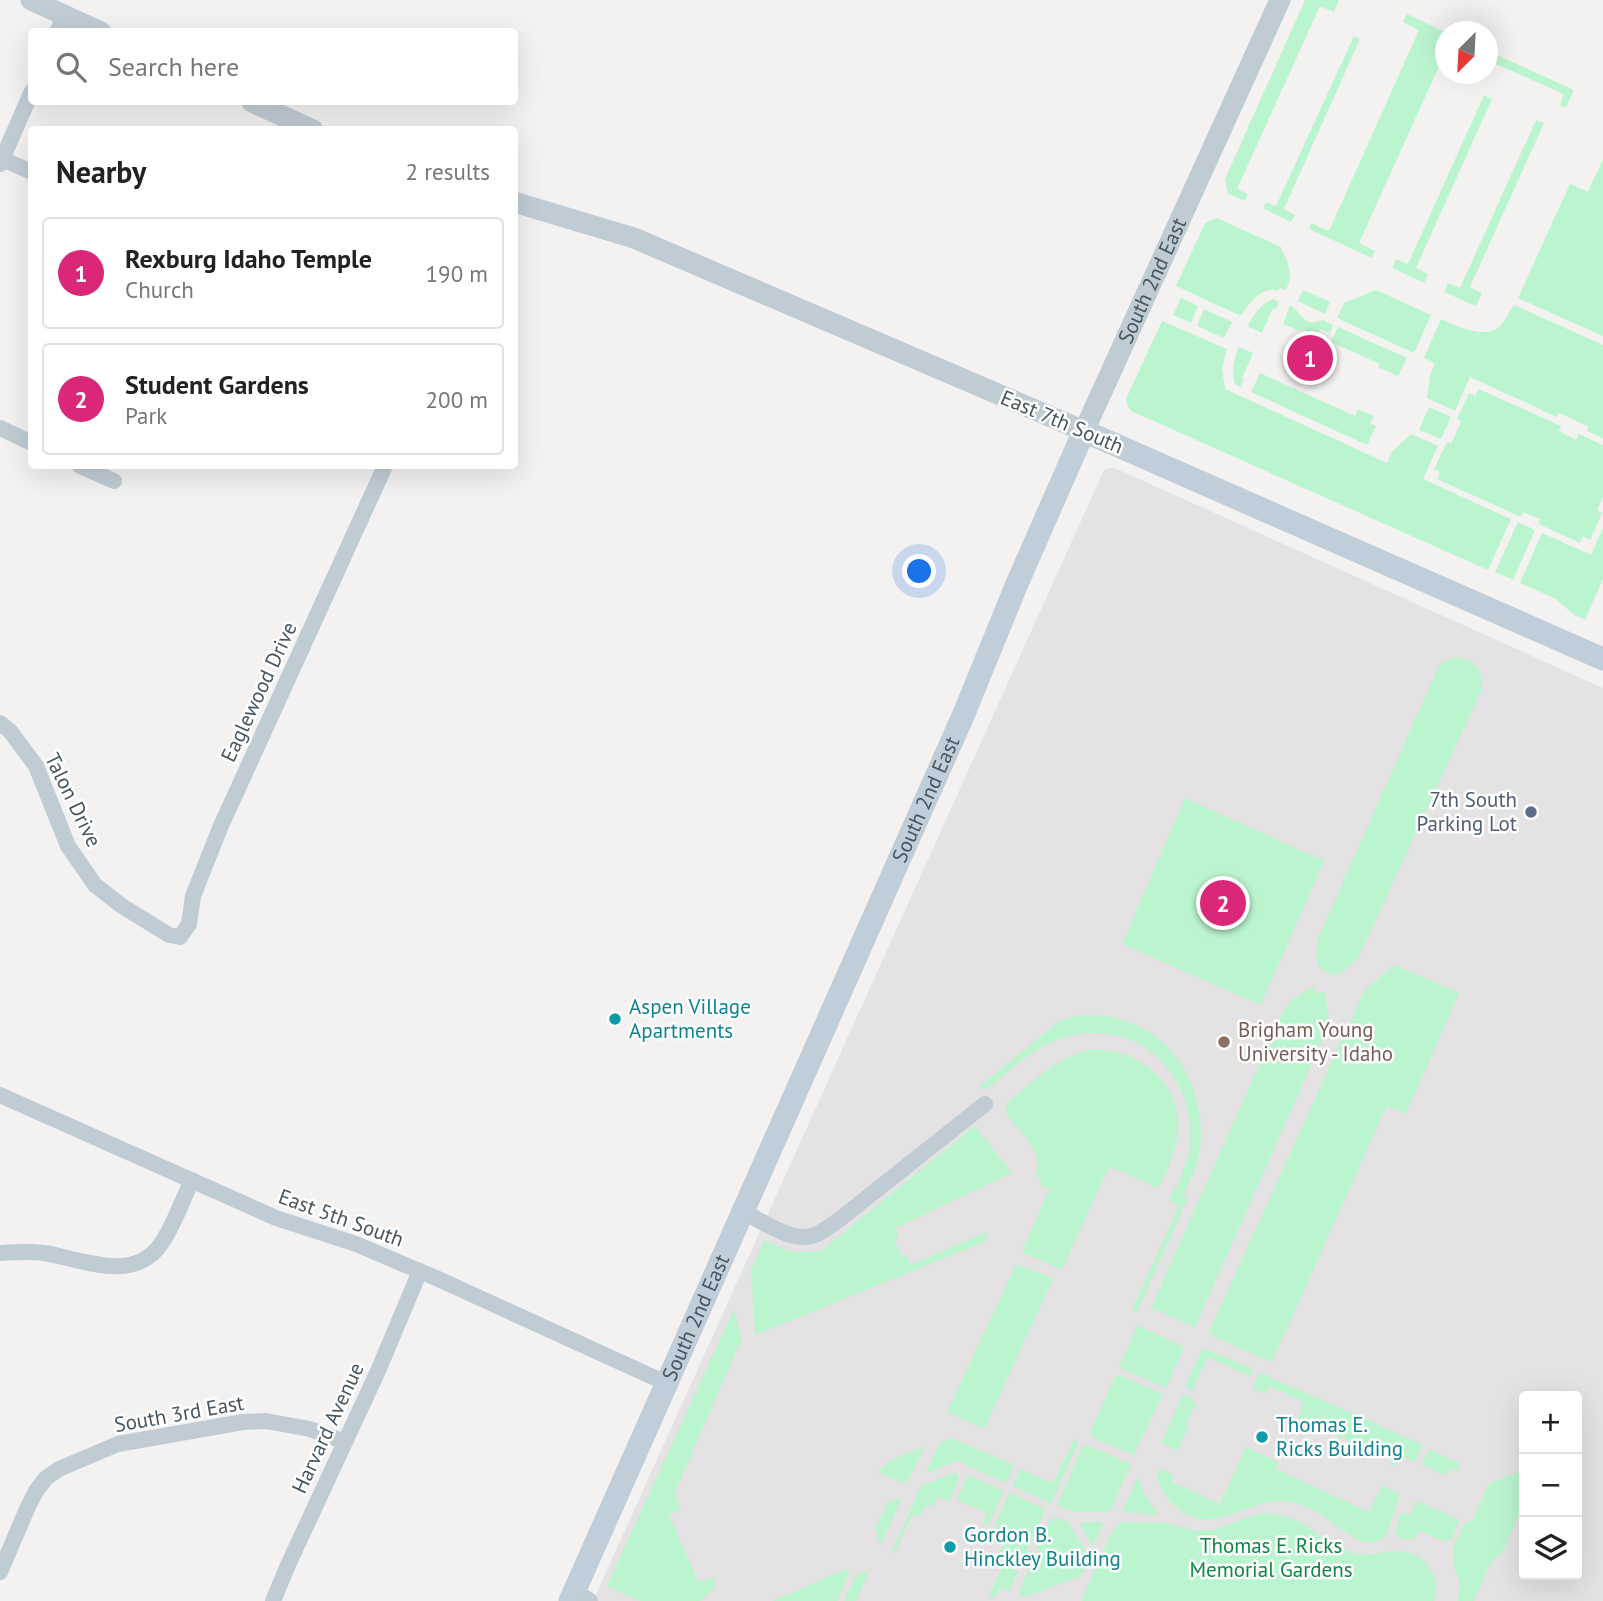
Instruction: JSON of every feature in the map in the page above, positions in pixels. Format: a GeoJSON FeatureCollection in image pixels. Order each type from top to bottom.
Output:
{"type":"FeatureCollection","features":[{"type":"Feature","properties":{"kind":"main road","name":"East 7th South"},"geometry":{"type":"LineString","coordinates":[[1084,431],[1603,659]]}},
{"type":"Feature","properties":{"kind":"main road","name":"South 2nd East"},"geometry":{"type":"LineString","coordinates":[[578,1598],[666,1383],[958,728],[1084,431]]}},
{"type":"Feature","properties":{"kind":"street"},"geometry":{"type":"LineString","coordinates":[[32,0],[61,23],[83,28]]}},
{"type":"Feature","properties":{"kind":"street","name":"South 2nd East"},"geometry":{"type":"LineString","coordinates":[[1084,431],[1280,0]]}},
{"type":"Feature","properties":{"kind":"street"},"geometry":{"type":"LineString","coordinates":[[28,100],[1,162],[28,171]]}},
{"type":"Feature","properties":{"kind":"street"},"geometry":{"type":"LineString","coordinates":[[259,105],[304,126]]}},
{"type":"Feature","properties":{"kind":"street","name":"East 7th South"},"geometry":{"type":"LineString","coordinates":[[518,203],[634,239],[1084,431]]}},
{"type":"Feature","properties":{"kind":"street"},"geometry":{"type":"LineString","coordinates":[[0,428],[28,441]]}},
{"type":"Feature","properties":{"kind":"street"},"geometry":{"type":"LineString","coordinates":[[87,469],[114,481]]}},
{"type":"Feature","properties":{"kind":"street","name":"Eaglewood Drive"},"geometry":{"type":"LineString","coordinates":[[179,936],[189,924],[193,896],[220,828],[385,469]]}},
{"type":"Feature","properties":{"kind":"street","name":"Talon Drive"},"geometry":{"type":"LineString","coordinates":[[0,723],[10,731],[36,766],[68,846],[95,885],[122,906],[169,935],[179,936]]}},
{"type":"Feature","properties":{"kind":"street","name":"East 5th South"},"geometry":{"type":"LineString","coordinates":[[0,1095],[276,1218],[356,1244],[420,1271],[666,1383]]}},
{"type":"Feature","properties":{"kind":"street"},"geometry":{"type":"LineString","coordinates":[[744,1212],[799,1238],[814,1235],[841,1219],[985,1104]]}},
{"type":"Feature","properties":{"kind":"street"},"geometry":{"type":"LineString","coordinates":[[0,1253],[40,1253],[102,1265],[131,1266],[139,1263],[160,1246],[192,1180]]}},
{"type":"Feature","properties":{"kind":"street","name":"Harvard Avenue"},"geometry":{"type":"LineString","coordinates":[[273,1601],[378,1371],[420,1271]]}},
{"type":"Feature","properties":{"kind":"street","name":"South 3rd East"},"geometry":{"type":"LineString","coordinates":[[0,1572],[27,1508],[46,1478],[59,1469],[118,1444],[243,1422],[266,1421],[310,1429],[345,1442]]}},
{"type":"Feature","properties":{"kind":"shaded area","name":"Brigham Young University - Idaho"},"geometry":{"type":"Polygon","coordinates":[[[1117,469],[1603,688],[1603,1601],[593,1601],[1104,470],[1117,469]]]}},
{"type":"Feature","properties":{"kind":"green space"},"geometry":{"type":"Polygon","coordinates":[[[1305,0],[1339,0],[1334,12],[1320,6],[1237,189],[1248,194],[1245,201],[1228,194],[1225,179],[1305,0]]]}},
{"type":"Feature","properties":{"kind":"green space"},"geometry":{"type":"Polygon","coordinates":[[[1407,14],[1435,27],[1435,75],[1359,243],[1375,251],[1372,258],[1309,229],[1311,223],[1329,231],[1419,30],[1403,22],[1407,14]]]}},
{"type":"Feature","properties":{"kind":"green space"},"geometry":{"type":"Polygon","coordinates":[[[1354,36],[1360,39],[1284,209],[1295,215],[1291,222],[1263,208],[1266,202],[1276,206],[1354,36]]]}},
{"type":"Feature","properties":{"kind":"green space"},"geometry":{"type":"Polygon","coordinates":[[[1498,56],[1574,90],[1566,108],[1560,105],[1564,94],[1498,65],[1498,56]]]}},
{"type":"Feature","properties":{"kind":"green space"},"geometry":{"type":"Polygon","coordinates":[[[1484,95],[1492,99],[1416,268],[1428,274],[1424,283],[1392,268],[1396,259],[1408,264],[1484,95]]]}},
{"type":"Feature","properties":{"kind":"green space"},"geometry":{"type":"Polygon","coordinates":[[[1536,120],[1544,123],[1470,287],[1482,293],[1476,306],[1444,292],[1448,283],[1460,288],[1536,120]]]}},
{"type":"Feature","properties":{"kind":"green space"},"geometry":{"type":"Polygon","coordinates":[[[1603,159],[1603,336],[1518,298],[1570,184],[1588,192],[1603,159]]]}},
{"type":"Feature","properties":{"kind":"green space"},"geometry":{"type":"Polygon","coordinates":[[[1217,218],[1281,247],[1289,268],[1290,278],[1286,290],[1280,288],[1278,291],[1262,293],[1241,316],[1176,286],[1205,223],[1217,218]]]}},
{"type":"Feature","properties":{"kind":"green space"},"geometry":{"type":"Polygon","coordinates":[[[1303,290],[1330,302],[1325,314],[1298,301],[1303,290]]]}},
{"type":"Feature","properties":{"kind":"green space"},"geometry":{"type":"Polygon","coordinates":[[[1376,290],[1431,315],[1414,353],[1337,318],[1344,303],[1376,290]]]}},
{"type":"Feature","properties":{"kind":"green space"},"geometry":{"type":"Polygon","coordinates":[[[1181,298],[1198,306],[1191,323],[1173,315],[1181,298]]]}},
{"type":"Feature","properties":{"kind":"green space"},"geometry":{"type":"Polygon","coordinates":[[[1273,299],[1279,302],[1276,309],[1273,308],[1262,333],[1248,326],[1258,310],[1273,299]]]}},
{"type":"Feature","properties":{"kind":"green space"},"geometry":{"type":"Polygon","coordinates":[[[1290,305],[1307,321],[1323,320],[1333,325],[1330,333],[1320,329],[1317,335],[1283,324],[1290,305]]]}},
{"type":"Feature","properties":{"kind":"green space"},"geometry":{"type":"Polygon","coordinates":[[[1514,305],[1603,345],[1603,438],[1587,431],[1588,426],[1559,413],[1557,417],[1470,377],[1455,411],[1427,398],[1430,375],[1435,363],[1424,358],[1441,319],[1471,331],[1488,332],[1501,325],[1514,305]]]}},
{"type":"Feature","properties":{"kind":"green space"},"geometry":{"type":"Polygon","coordinates":[[[1204,309],[1232,322],[1224,338],[1197,326],[1204,309]]]}},
{"type":"Feature","properties":{"kind":"green space"},"geometry":{"type":"Polygon","coordinates":[[[1162,321],[1227,349],[1222,368],[1225,389],[1387,463],[1392,452],[1411,434],[1438,446],[1423,479],[1511,519],[1488,570],[1131,411],[1126,399],[1162,321]]]}},
{"type":"Feature","properties":{"kind":"green space"},"geometry":{"type":"Polygon","coordinates":[[[1338,327],[1407,358],[1398,376],[1378,367],[1380,364],[1331,342],[1338,327]]]}},
{"type":"Feature","properties":{"kind":"green space"},"geometry":{"type":"Polygon","coordinates":[[[1239,347],[1253,353],[1240,387],[1235,384],[1233,370],[1239,347]]]}},
{"type":"Feature","properties":{"kind":"green space"},"geometry":{"type":"Polygon","coordinates":[[[1260,373],[1355,416],[1358,409],[1374,416],[1370,423],[1376,426],[1367,445],[1251,392],[1260,373]]]}},
{"type":"Feature","properties":{"kind":"green space"},"geometry":{"type":"Polygon","coordinates":[[[1479,389],[1561,426],[1559,431],[1576,440],[1579,434],[1603,445],[1603,497],[1597,510],[1602,513],[1590,540],[1583,536],[1580,543],[1539,524],[1540,519],[1523,512],[1521,517],[1437,479],[1440,472],[1434,469],[1447,442],[1451,444],[1461,422],[1457,419],[1469,393],[1475,396],[1479,389]]]}},
{"type":"Feature","properties":{"kind":"green space"},"geometry":{"type":"Polygon","coordinates":[[[1429,407],[1451,417],[1441,439],[1419,430],[1429,407]]]}},
{"type":"Feature","properties":{"kind":"green space"},"geometry":{"type":"Polygon","coordinates":[[[1518,522],[1535,530],[1513,580],[1495,572],[1518,522]]]}},
{"type":"Feature","properties":{"kind":"green space"},"geometry":{"type":"Polygon","coordinates":[[[1603,528],[1603,579],[1585,620],[1574,615],[1556,599],[1520,583],[1542,533],[1591,555],[1603,528]]]}},
{"type":"Feature","properties":{"kind":"green space"},"geometry":{"type":"Polygon","coordinates":[[[1456,657],[1477,667],[1482,689],[1359,957],[1343,972],[1332,975],[1321,969],[1317,961],[1319,936],[1437,670],[1442,663],[1456,657]]]}},
{"type":"Feature","properties":{"kind":"green space"},"geometry":{"type":"Polygon","coordinates":[[[1185,798],[1324,861],[1261,1005],[1122,944],[1185,798]]]}},
{"type":"Feature","properties":{"kind":"green space"},"geometry":{"type":"Polygon","coordinates":[[[1394,965],[1459,993],[1406,1114],[1387,1106],[1272,1362],[1208,1334],[1364,991],[1394,965]]]}},
{"type":"Feature","properties":{"kind":"green space"},"geometry":{"type":"Polygon","coordinates":[[[1313,987],[1316,992],[1325,993],[1329,1020],[1325,1034],[1195,1327],[1151,1308],[1281,1016],[1294,998],[1313,987]]]}},
{"type":"Feature","properties":{"kind":"green space"},"geometry":{"type":"Polygon","coordinates":[[[1085,1015],[1112,1017],[1136,1025],[1157,1038],[1174,1054],[1187,1074],[1196,1097],[1201,1122],[1196,1167],[1184,1195],[1187,1200],[1137,1312],[1132,1310],[1179,1205],[1169,1200],[1185,1166],[1190,1145],[1189,1118],[1183,1094],[1171,1073],[1155,1056],[1136,1043],[1113,1035],[1088,1033],[1062,1038],[1041,1047],[986,1089],[978,1088],[1058,1022],[1085,1015]]]}},
{"type":"Feature","properties":{"kind":"green space"},"geometry":{"type":"Polygon","coordinates":[[[1096,1049],[1133,1058],[1161,1079],[1171,1093],[1176,1110],[1178,1128],[1175,1148],[1158,1188],[1109,1166],[1062,1270],[1022,1252],[1049,1189],[1040,1184],[1041,1179],[1035,1176],[1037,1166],[1033,1148],[1005,1110],[1009,1101],[1060,1062],[1096,1049]]]}},
{"type":"Feature","properties":{"kind":"green space"},"geometry":{"type":"Polygon","coordinates":[[[975,1126],[1012,1173],[895,1228],[899,1238],[895,1240],[901,1256],[906,1255],[911,1265],[986,1232],[988,1234],[984,1242],[755,1335],[751,1270],[764,1240],[792,1251],[805,1253],[822,1250],[975,1126]]]}},
{"type":"Feature","properties":{"kind":"green space"},"geometry":{"type":"Polygon","coordinates":[[[1016,1264],[1053,1279],[984,1429],[947,1412],[1016,1264]]]}},
{"type":"Feature","properties":{"kind":"green space"},"geometry":{"type":"Polygon","coordinates":[[[734,1309],[742,1341],[677,1488],[676,1496],[681,1509],[669,1514],[698,1582],[712,1578],[715,1580],[714,1588],[700,1601],[640,1601],[607,1586],[734,1309]]]}},
{"type":"Feature","properties":{"kind":"green space"},"geometry":{"type":"Polygon","coordinates":[[[1137,1325],[1184,1347],[1166,1388],[1119,1367],[1137,1325]]]}},
{"type":"Feature","properties":{"kind":"green space"},"geometry":{"type":"Polygon","coordinates":[[[1203,1348],[1253,1369],[1250,1376],[1208,1357],[1192,1391],[1187,1389],[1186,1384],[1203,1348]]]}},
{"type":"Feature","properties":{"kind":"green space"},"geometry":{"type":"Polygon","coordinates":[[[1259,1372],[1421,1444],[1415,1462],[1400,1455],[1395,1466],[1390,1463],[1391,1460],[1298,1418],[1304,1402],[1269,1386],[1265,1394],[1253,1389],[1259,1372]]]}},
{"type":"Feature","properties":{"kind":"green space"},"geometry":{"type":"Polygon","coordinates":[[[1117,1376],[1159,1392],[1162,1396],[1134,1455],[1093,1438],[1090,1432],[1117,1376]]]}},
{"type":"Feature","properties":{"kind":"green space"},"geometry":{"type":"Polygon","coordinates":[[[1184,1395],[1193,1399],[1194,1405],[1199,1408],[1193,1408],[1186,1425],[1189,1427],[1178,1451],[1161,1443],[1184,1395]]]}},
{"type":"Feature","properties":{"kind":"green space"},"geometry":{"type":"Polygon","coordinates":[[[951,1438],[1014,1465],[1006,1483],[960,1460],[929,1472],[927,1470],[940,1443],[951,1438]]]}},
{"type":"Feature","properties":{"kind":"green space"},"geometry":{"type":"Polygon","coordinates":[[[1074,1439],[1079,1442],[1051,1503],[1013,1486],[1020,1469],[1053,1483],[1074,1439]]]}},
{"type":"Feature","properties":{"kind":"green space"},"geometry":{"type":"Polygon","coordinates":[[[1084,1444],[1131,1464],[1110,1511],[1074,1512],[1057,1505],[1084,1444]]]}},
{"type":"Feature","properties":{"kind":"green space"},"geometry":{"type":"Polygon","coordinates":[[[924,1447],[908,1481],[902,1483],[879,1472],[893,1460],[924,1447]]]}},
{"type":"Feature","properties":{"kind":"green space"},"geometry":{"type":"Polygon","coordinates":[[[1246,1447],[1278,1462],[1276,1469],[1369,1512],[1382,1485],[1400,1494],[1388,1532],[1381,1540],[1363,1541],[1313,1510],[1290,1502],[1275,1501],[1231,1515],[1202,1519],[1188,1515],[1173,1504],[1158,1480],[1157,1471],[1162,1469],[1174,1475],[1172,1482],[1220,1504],[1246,1447]]]}},
{"type":"Feature","properties":{"kind":"green space"},"geometry":{"type":"Polygon","coordinates":[[[1429,1449],[1460,1464],[1457,1471],[1450,1468],[1446,1476],[1422,1464],[1429,1449]]]}},
{"type":"Feature","properties":{"kind":"green space"},"geometry":{"type":"Polygon","coordinates":[[[1519,1472],[1519,1514],[1505,1549],[1489,1566],[1474,1601],[1457,1601],[1459,1581],[1453,1562],[1455,1543],[1466,1522],[1472,1521],[1489,1483],[1519,1472]]]}},
{"type":"Feature","properties":{"kind":"green space"},"geometry":{"type":"Polygon","coordinates":[[[957,1473],[959,1479],[949,1501],[938,1497],[934,1505],[925,1507],[920,1517],[912,1514],[895,1553],[892,1552],[921,1486],[957,1473]]]}},
{"type":"Feature","properties":{"kind":"green space"},"geometry":{"type":"Polygon","coordinates":[[[968,1475],[1004,1491],[988,1525],[983,1522],[987,1513],[957,1500],[968,1475]]]}},
{"type":"Feature","properties":{"kind":"green space"},"geometry":{"type":"Polygon","coordinates":[[[1137,1479],[1140,1480],[1143,1492],[1158,1515],[1122,1512],[1137,1479]]]}},
{"type":"Feature","properties":{"kind":"green space"},"geometry":{"type":"Polygon","coordinates":[[[1009,1493],[1041,1507],[1044,1512],[1020,1566],[999,1553],[1005,1541],[998,1538],[1001,1531],[994,1527],[1009,1493]]]}},
{"type":"Feature","properties":{"kind":"green space"},"geometry":{"type":"Polygon","coordinates":[[[902,1498],[881,1545],[875,1530],[888,1502],[902,1498]]]}},
{"type":"Feature","properties":{"kind":"green space"},"geometry":{"type":"Polygon","coordinates":[[[1417,1501],[1458,1519],[1452,1539],[1443,1541],[1420,1531],[1414,1539],[1402,1539],[1396,1535],[1402,1512],[1410,1515],[1417,1501]]]}},
{"type":"Feature","properties":{"kind":"green space","name":"Thomas E. Ricks Memorial Gardens"},"geometry":{"type":"Polygon","coordinates":[[[1264,1513],[1299,1522],[1332,1545],[1354,1554],[1397,1551],[1415,1555],[1424,1561],[1433,1574],[1436,1585],[1434,1601],[1081,1601],[1113,1530],[1122,1522],[1165,1523],[1198,1531],[1214,1530],[1264,1513]]]}},
{"type":"Feature","properties":{"kind":"green space"},"geometry":{"type":"Polygon","coordinates":[[[1056,1517],[1068,1522],[1089,1557],[1087,1565],[1079,1577],[1025,1597],[1021,1596],[1019,1591],[1050,1521],[1056,1517]]]}},
{"type":"Feature","properties":{"kind":"green space"},"geometry":{"type":"Polygon","coordinates":[[[1082,1522],[1103,1524],[1093,1546],[1080,1525],[1082,1522]]]}},
{"type":"Feature","properties":{"kind":"green space"},"geometry":{"type":"Polygon","coordinates":[[[1003,1565],[1018,1571],[1009,1591],[1000,1588],[995,1598],[989,1596],[1003,1565]]]}},
{"type":"Feature","properties":{"kind":"green space"},"geometry":{"type":"Polygon","coordinates":[[[846,1569],[849,1573],[837,1601],[773,1601],[846,1569]]]}},
{"type":"Feature","properties":{"kind":"green space"},"geometry":{"type":"Polygon","coordinates":[[[869,1571],[856,1601],[844,1601],[856,1575],[869,1571]]]}},
{"type":"Feature","properties":{"kind":"place","name":"Rexburg Idaho Temple"},"geometry":{"type":"Point","coordinates":[1310,358]}},
{"type":"Feature","properties":{"kind":"place","name":"7th South Parking Lot"},"geometry":{"type":"Point","coordinates":[1531,812]}},
{"type":"Feature","properties":{"kind":"place","name":"Student Gardens"},"geometry":{"type":"Point","coordinates":[1223,903]}},
{"type":"Feature","properties":{"kind":"place","name":"Aspen Village Apartments"},"geometry":{"type":"Point","coordinates":[615,1019]}},
{"type":"Feature","properties":{"kind":"place","name":"Brigham Young University - Idaho"},"geometry":{"type":"Point","coordinates":[1224,1042]}},
{"type":"Feature","properties":{"kind":"place","name":"Thomas E. Ricks Building"},"geometry":{"type":"Point","coordinates":[1262,1437]}},
{"type":"Feature","properties":{"kind":"place","name":"Gordon B. Hinckley Building"},"geometry":{"type":"Point","coordinates":[950,1547]}}]}
